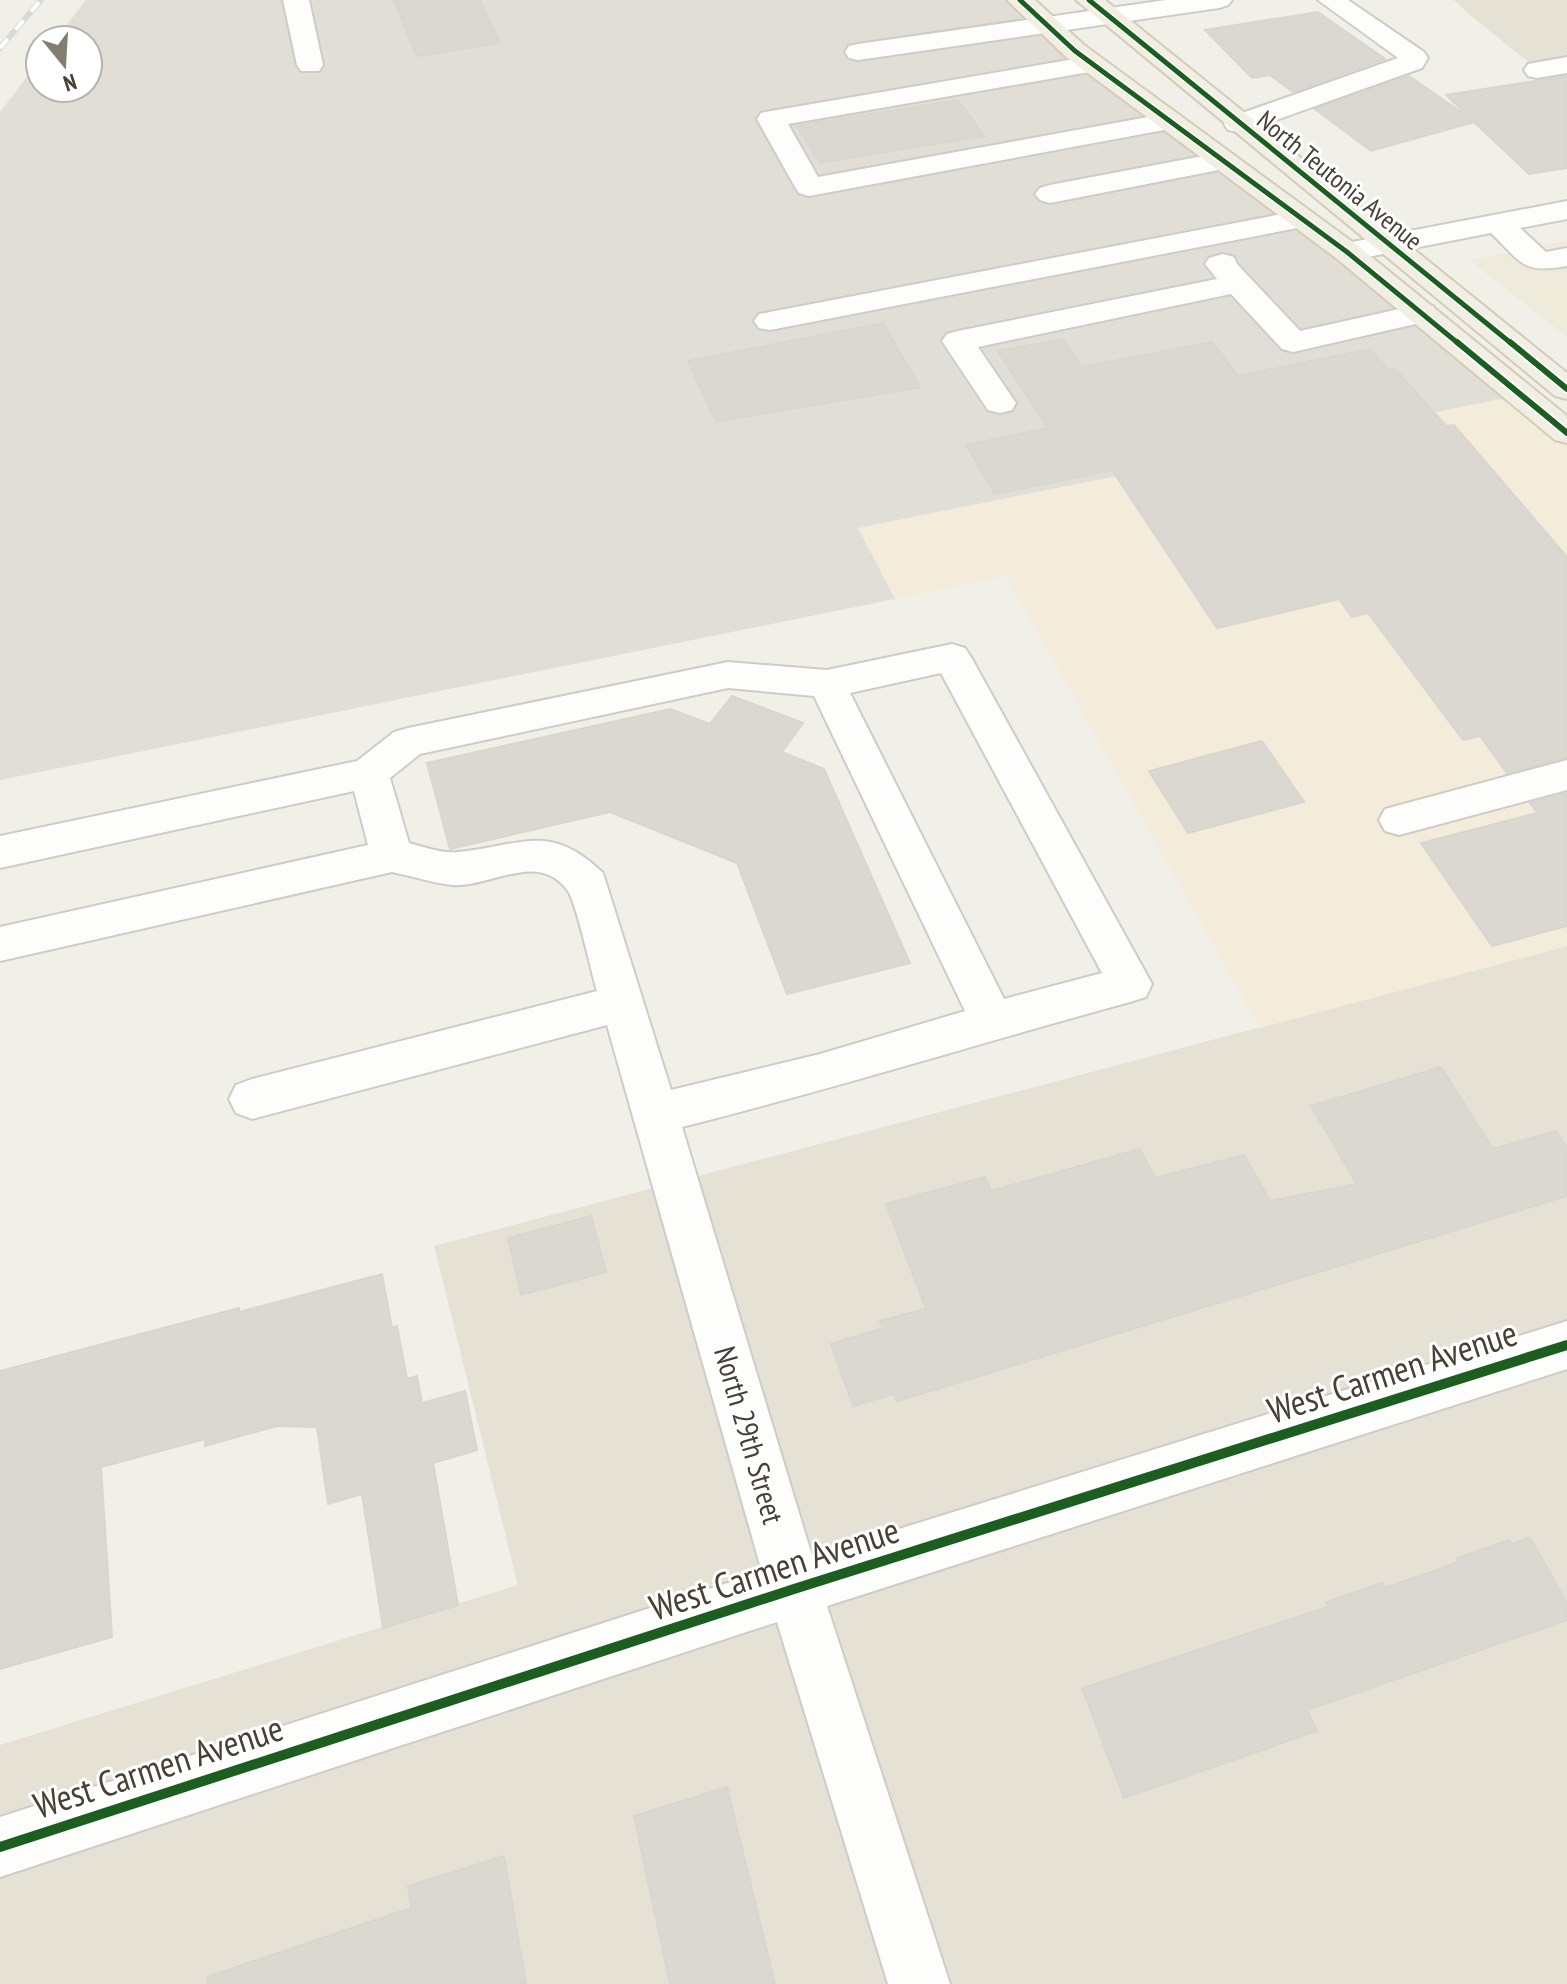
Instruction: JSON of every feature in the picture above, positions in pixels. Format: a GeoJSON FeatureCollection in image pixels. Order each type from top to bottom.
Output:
{"type":"FeatureCollection","features":[{"type":"Feature","properties":{"kind":"main road","name":"North Teutonia Avenue"},"geometry":{"type":"LineString","coordinates":[[1020,0],[1092,64],[1325,236],[1567,433]]}},
{"type":"Feature","properties":{"kind":"main road","name":"North Teutonia Avenue"},"geometry":{"type":"LineString","coordinates":[[1098,8],[1567,389]]}},
{"type":"Feature","properties":{"kind":"street"},"geometry":{"type":"LineString","coordinates":[[296,0],[310,65]]}},
{"type":"Feature","properties":{"kind":"street"},"geometry":{"type":"LineString","coordinates":[[858,52],[1047,25],[1098,8],[1219,0]]}},
{"type":"Feature","properties":{"kind":"street"},"geometry":{"type":"LineString","coordinates":[[1238,124],[1413,62],[1415,58],[1331,0]]}},
{"type":"Feature","properties":{"kind":"street"},"geometry":{"type":"LineString","coordinates":[[1092,64],[771,119],[809,187],[1170,121]]}},
{"type":"Feature","properties":{"kind":"street"},"geometry":{"type":"LineString","coordinates":[[1537,70],[1567,65]]}},
{"type":"Feature","properties":{"kind":"street"},"geometry":{"type":"LineString","coordinates":[[1050,194],[1224,161]]}},
{"type":"Feature","properties":{"kind":"street"},"geometry":{"type":"LineString","coordinates":[[770,321],[1325,236],[1387,244],[1567,210]]}},
{"type":"Feature","properties":{"kind":"street"},"geometry":{"type":"LineString","coordinates":[[1497,223],[1553,260],[1567,289]]}},
{"type":"Feature","properties":{"kind":"street"},"geometry":{"type":"LineString","coordinates":[[1325,236],[1220,264],[1293,342],[1422,313]]}},
{"type":"Feature","properties":{"kind":"street"},"geometry":{"type":"LineString","coordinates":[[1000,403],[958,341],[1237,284]]}},
{"type":"Feature","properties":{"kind":"street"},"geometry":{"type":"LineString","coordinates":[[0,852],[369,773],[408,742],[728,675],[827,684],[952,657],[1130,984],[992,1021],[820,1073],[655,1114]]}},
{"type":"Feature","properties":{"kind":"street"},"geometry":{"type":"LineString","coordinates":[[827,684],[992,1021]]}},
{"type":"Feature","properties":{"kind":"street"},"geometry":{"type":"LineString","coordinates":[[0,944],[392,856],[369,773]]}},
{"type":"Feature","properties":{"kind":"street"},"geometry":{"type":"LineString","coordinates":[[1399,820],[1567,775]]}},
{"type":"Feature","properties":{"kind":"street","name":"North 29th Street"},"geometry":{"type":"LineString","coordinates":[[392,856],[455,869],[519,856],[546,856],[569,866],[588,885],[794,1589],[919,1984]]}},
{"type":"Feature","properties":{"kind":"street"},"geometry":{"type":"LineString","coordinates":[[252,1099],[623,1003]]}},
{"type":"Feature","properties":{"kind":"street","name":"West Carmen Avenue"},"geometry":{"type":"LineString","coordinates":[[0,1847],[794,1589],[1567,1345]]}},
{"type":"Feature","properties":{"kind":"shaded area"},"geometry":{"type":"Polygon","coordinates":[[[86,0],[1020,0],[1521,395],[858,528],[895,599],[0,780],[0,112],[24,81],[24,104],[104,104],[104,24],[67,24],[86,0]]]}},
{"type":"Feature","properties":{"kind":"shaded area"},"geometry":{"type":"Polygon","coordinates":[[[1454,0],[1567,0],[1567,93],[1470,15],[1454,0]]]}},
{"type":"Feature","properties":{"kind":"shaded area"},"geometry":{"type":"Polygon","coordinates":[[[1567,241],[1567,337],[1469,260],[1567,241]]]}},
{"type":"Feature","properties":{"kind":"shaded area"},"geometry":{"type":"Polygon","coordinates":[[[1521,395],[1567,433],[1567,946],[1260,1028],[1006,576],[895,599],[857,528],[1521,395]]]}},
{"type":"Feature","properties":{"kind":"shaded area"},"geometry":{"type":"Polygon","coordinates":[[[1567,946],[1567,1984],[0,1984],[0,1745],[518,1585],[434,1246],[1567,946]]]}},
{"type":"Feature","properties":{"kind":"building"},"geometry":{"type":"Polygon","coordinates":[[[394,0],[480,0],[500,43],[417,56],[394,0]]]}},
{"type":"Feature","properties":{"kind":"building"},"geometry":{"type":"Polygon","coordinates":[[[1318,12],[1385,59],[1293,92],[1270,75],[1252,78],[1205,30],[1318,12]]]}},
{"type":"Feature","properties":{"kind":"building"},"geometry":{"type":"Polygon","coordinates":[[[1409,76],[1470,118],[1446,95],[1567,76],[1567,168],[1529,174],[1474,122],[1371,151],[1315,109],[1409,76]]]}},
{"type":"Feature","properties":{"kind":"building"},"geometry":{"type":"Polygon","coordinates":[[[958,100],[984,136],[820,163],[797,126],[958,100]]]}},
{"type":"Feature","properties":{"kind":"building"},"geometry":{"type":"Polygon","coordinates":[[[883,323],[920,387],[716,422],[688,361],[883,323]]]}},
{"type":"Feature","properties":{"kind":"building"},"geometry":{"type":"Polygon","coordinates":[[[1063,339],[1082,367],[1212,342],[1238,376],[1370,349],[1388,370],[1395,369],[1446,426],[1454,425],[1567,557],[1567,757],[1507,773],[1480,736],[1463,740],[1368,613],[1352,617],[1339,599],[1217,628],[1112,470],[995,494],[966,445],[1048,428],[998,351],[1063,339]]]}},
{"type":"Feature","properties":{"kind":"building"},"geometry":{"type":"Polygon","coordinates":[[[732,696],[803,723],[782,752],[824,769],[910,963],[787,994],[737,863],[610,812],[450,849],[427,763],[670,709],[710,724],[732,696]]]}},
{"type":"Feature","properties":{"kind":"building"},"geometry":{"type":"Polygon","coordinates":[[[1262,741],[1304,802],[1188,833],[1149,771],[1262,741]]]}},
{"type":"Feature","properties":{"kind":"building"},"geometry":{"type":"Polygon","coordinates":[[[1567,793],[1567,926],[1492,946],[1421,843],[1537,813],[1530,803],[1567,793]]]}},
{"type":"Feature","properties":{"kind":"building"},"geometry":{"type":"Polygon","coordinates":[[[1441,1067],[1493,1149],[1556,1131],[1567,1148],[1567,1196],[897,1401],[894,1394],[853,1406],[831,1344],[883,1328],[880,1321],[926,1309],[886,1204],[985,1177],[991,1191],[1140,1149],[1155,1178],[1244,1155],[1270,1201],[1357,1184],[1311,1106],[1441,1067]]]}},
{"type":"Feature","properties":{"kind":"building"},"geometry":{"type":"Polygon","coordinates":[[[591,1216],[606,1272],[521,1295],[508,1238],[591,1216]]]}},
{"type":"Feature","properties":{"kind":"building"},"geometry":{"type":"Polygon","coordinates":[[[382,1274],[392,1328],[397,1326],[407,1379],[417,1376],[422,1403],[465,1391],[477,1450],[433,1463],[458,1605],[383,1628],[362,1494],[328,1504],[317,1427],[277,1426],[205,1446],[205,1439],[101,1467],[112,1637],[0,1669],[0,1371],[382,1274]]]}},
{"type":"Feature","properties":{"kind":"building"},"geometry":{"type":"Polygon","coordinates":[[[1530,1538],[1567,1603],[1567,1620],[1307,1710],[1317,1731],[1124,1798],[1082,1688],[1328,1607],[1326,1602],[1382,1583],[1385,1588],[1459,1562],[1457,1558],[1509,1540],[1512,1544],[1530,1538]]]}},
{"type":"Feature","properties":{"kind":"building"},"geometry":{"type":"Polygon","coordinates":[[[727,1787],[775,1984],[670,1984],[634,1816],[727,1787]]]}},
{"type":"Feature","properties":{"kind":"building"},"geometry":{"type":"Polygon","coordinates":[[[504,1856],[526,1984],[208,1984],[207,1977],[411,1908],[408,1886],[504,1856]]]}},
{"type":"Feature","properties":{"kind":"railway"},"geometry":{"type":"LineString","coordinates":[[0,48],[41,0]]}},
{"type":"Feature","properties":{"kind":"cycle path"},"geometry":{"type":"LineString","coordinates":[[1020,0],[1075,51],[1347,252],[1567,433]]}},
{"type":"Feature","properties":{"kind":"cycle path"},"geometry":{"type":"LineString","coordinates":[[1089,0],[1567,389]]}},
{"type":"Feature","properties":{"kind":"cycle path"},"geometry":{"type":"LineString","coordinates":[[0,1847],[794,1589],[1567,1345]]}}]}
